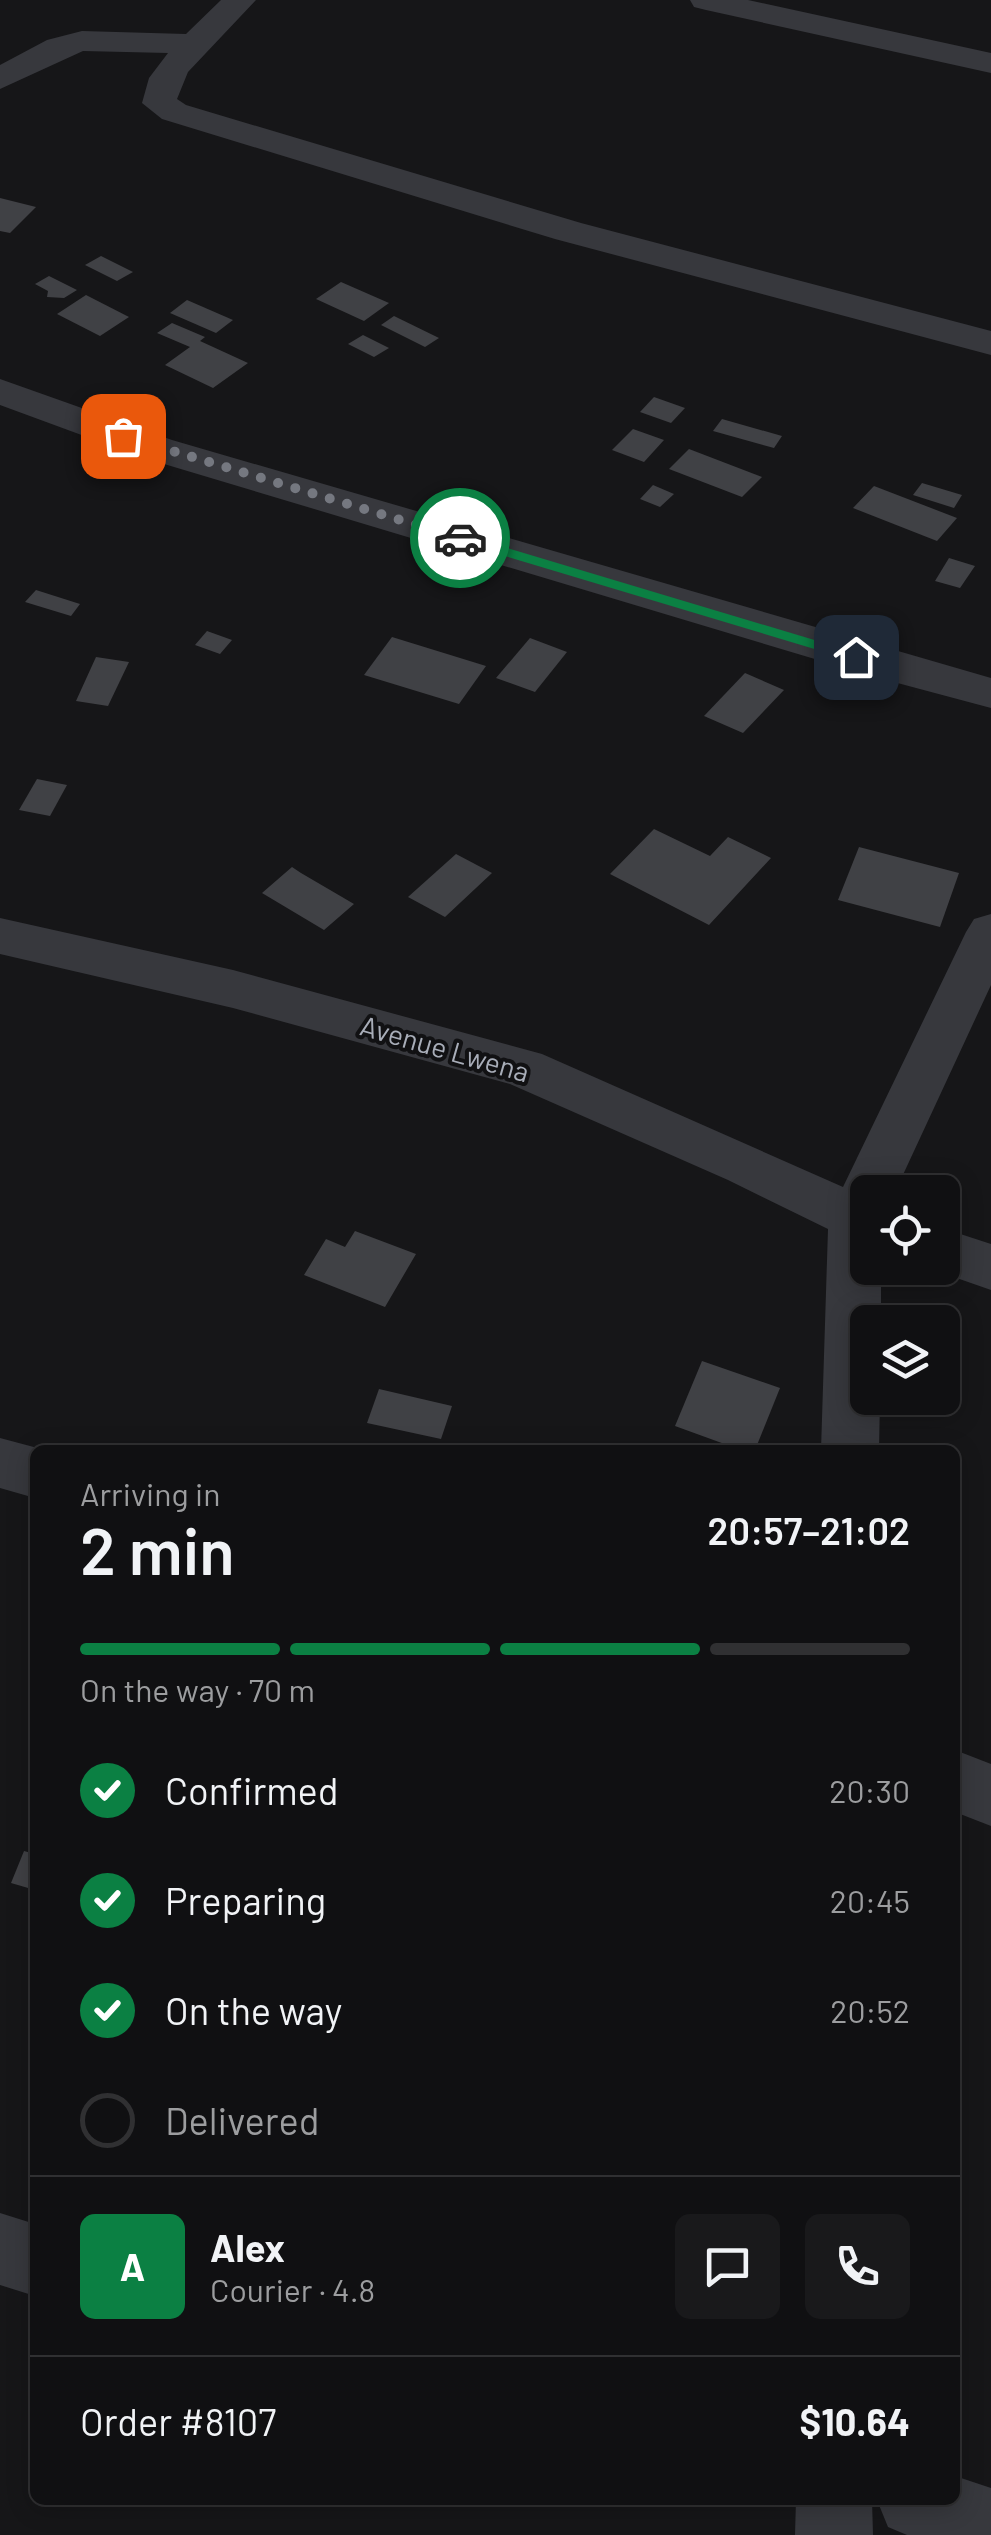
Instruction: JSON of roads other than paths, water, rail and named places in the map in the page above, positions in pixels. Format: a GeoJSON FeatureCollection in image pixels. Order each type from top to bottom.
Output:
{"type":"FeatureCollection","features":[{"type":"Feature","properties":{"kind":"street"},"geometry":{"type":"LineString","coordinates":[[240,0],[164,79],[160,103],[174,112],[568,232],[991,344]]}},
{"type":"Feature","properties":{"kind":"street"},"geometry":{"type":"LineString","coordinates":[[706,0],[922,52],[991,62]]}},
{"type":"Feature","properties":{"kind":"street"},"geometry":{"type":"LineString","coordinates":[[0,79],[60,47],[82,41],[194,44]]}},
{"type":"Feature","properties":{"kind":"street"},"geometry":{"type":"LineString","coordinates":[[0,391],[158,449],[891,667],[991,693]]}},
{"type":"Feature","properties":{"kind":"street"},"geometry":{"type":"LineString","coordinates":[[880,1175],[991,932]]}},
{"type":"Feature","properties":{"kind":"street","name":"Avenue Lwena"},"geometry":{"type":"LineString","coordinates":[[0,936],[233,989],[524,1068],[747,1165],[850,1203]]}},
{"type":"Feature","properties":{"kind":"street"},"geometry":{"type":"LineString","coordinates":[[960,1256],[991,1267]]}},
{"type":"Feature","properties":{"kind":"street"},"geometry":{"type":"LineString","coordinates":[[850,1445],[860,1285]]}},
{"type":"Feature","properties":{"kind":"street"},"geometry":{"type":"LineString","coordinates":[[0,1463],[30,1471]]}},
{"type":"Feature","properties":{"kind":"street"},"geometry":{"type":"LineString","coordinates":[[960,1782],[991,1795]]}},
{"type":"Feature","properties":{"kind":"street"},"geometry":{"type":"LineString","coordinates":[[0,2249],[30,2258]]}},
{"type":"Feature","properties":{"kind":"street"},"geometry":{"type":"LineString","coordinates":[[834,2505],[834,2535]]}},
{"type":"Feature","properties":{"kind":"street"},"geometry":{"type":"LineString","coordinates":[[929,2505],[991,2527]]}}]}
